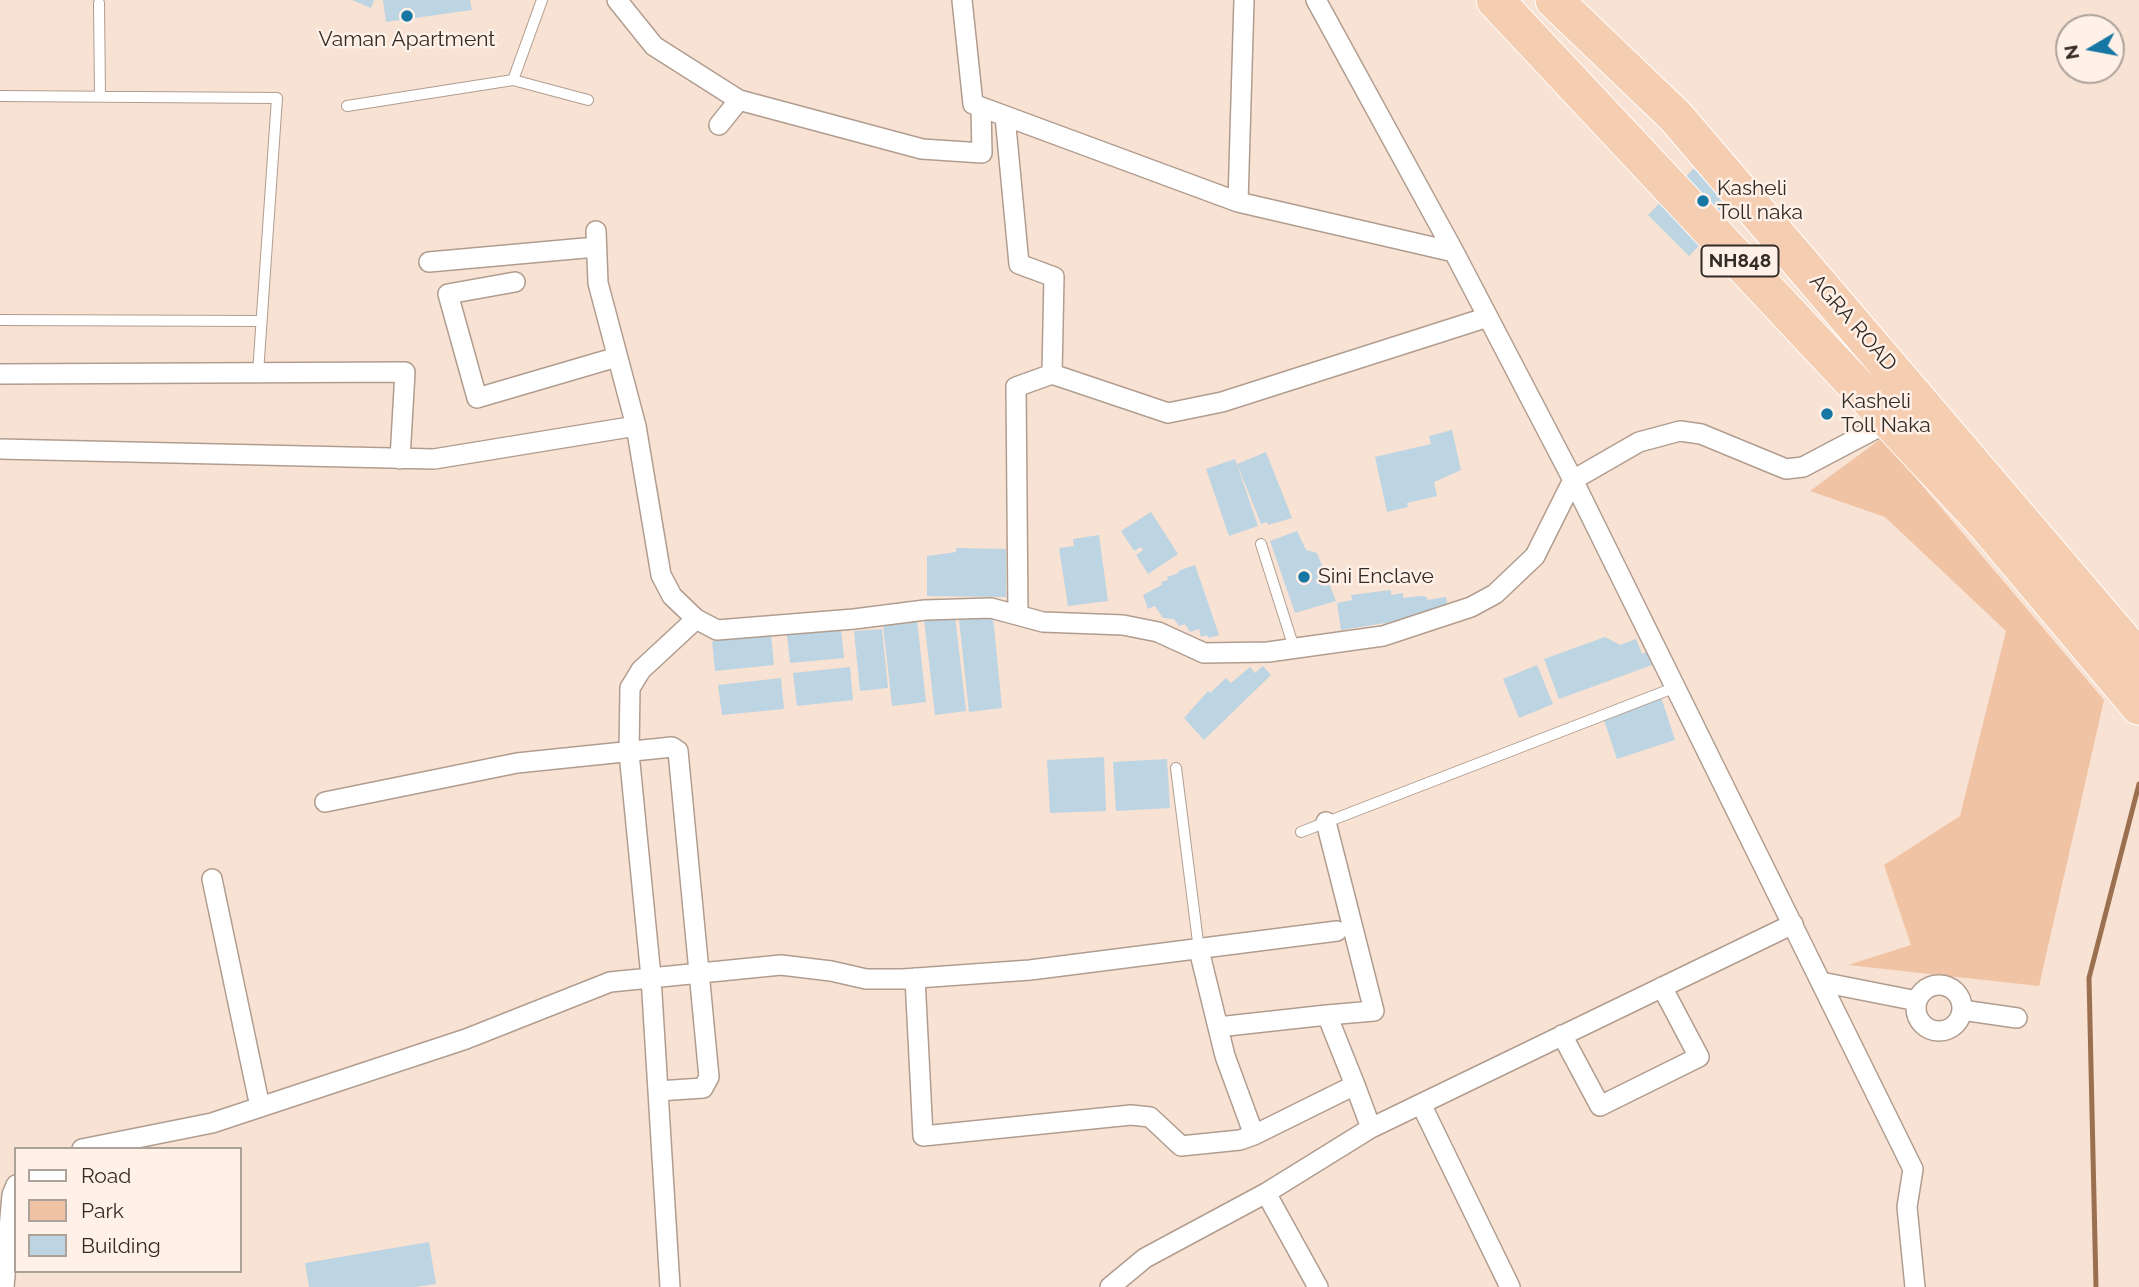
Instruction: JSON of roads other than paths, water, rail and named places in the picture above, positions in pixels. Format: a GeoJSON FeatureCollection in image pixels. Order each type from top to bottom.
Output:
{"type":"FeatureCollection","features":[{"type":"Feature","properties":{"kind":"highway","name":"NH848"},"geometry":{"type":"LineString","coordinates":[[1495,0],[1891,421],[1996,513]]}},
{"type":"Feature","properties":{"kind":"highway","name":"AGRA ROAD"},"geometry":{"type":"LineString","coordinates":[[1554,0],[1676,117],[1920,401],[1996,513],[2139,706]]}},
{"type":"Feature","properties":{"kind":"highway","name":"AGRA ROAD"},"geometry":{"type":"LineString","coordinates":[[1996,513],[2139,659]]}},
{"type":"Feature","properties":{"kind":"street"},"geometry":{"type":"LineString","coordinates":[[617,0],[654,46],[739,100],[922,149],[982,153],[981,107]]}},
{"type":"Feature","properties":{"kind":"street"},"geometry":{"type":"LineString","coordinates":[[962,0],[973,104],[1238,202],[1454,253]]}},
{"type":"Feature","properties":{"kind":"street"},"geometry":{"type":"LineString","coordinates":[[1238,202],[1244,0]]}},
{"type":"Feature","properties":{"kind":"street"},"geometry":{"type":"LineString","coordinates":[[1316,0],[1454,253],[1573,480],[1913,1168],[1908,1207],[1915,1287]]}},
{"type":"Feature","properties":{"kind":"street"},"geometry":{"type":"LineString","coordinates":[[719,125],[739,100]]}},
{"type":"Feature","properties":{"kind":"street"},"geometry":{"type":"LineString","coordinates":[[1005,116],[1019,264],[1054,277],[1052,374]]}},
{"type":"Feature","properties":{"kind":"street"},"geometry":{"type":"LineString","coordinates":[[429,262],[596,239],[598,283],[636,426],[661,575],[672,596],[696,619],[717,630],[854,619],[925,610],[991,608],[1043,622],[1123,625],[1146,630],[1204,653],[1269,652],[1383,636],[1471,607],[1495,594],[1535,556],[1573,480],[1639,442],[1680,431],[1701,434],[1786,469],[1803,467],[1891,421],[1920,401]]}},
{"type":"Feature","properties":{"kind":"street"},"geometry":{"type":"LineString","coordinates":[[515,282],[448,294],[477,398],[617,358]]}},
{"type":"Feature","properties":{"kind":"street"},"geometry":{"type":"LineString","coordinates":[[1018,615],[1016,387],[1052,374],[1168,413],[1222,402],[1488,317]]}},
{"type":"Feature","properties":{"kind":"street"},"geometry":{"type":"LineString","coordinates":[[1,374],[405,372],[400,459]]}},
{"type":"Feature","properties":{"kind":"street"},"geometry":{"type":"LineString","coordinates":[[0,449],[434,459],[636,426]]}},
{"type":"Feature","properties":{"kind":"street"},"geometry":{"type":"LineString","coordinates":[[670,1287],[651,977],[629,753],[630,688],[641,670],[696,619]]}},
{"type":"Feature","properties":{"kind":"street"},"geometry":{"type":"LineString","coordinates":[[325,802],[517,763],[673,747],[678,751],[709,1077],[703,1088],[658,1091]]}},
{"type":"Feature","properties":{"kind":"street"},"geometry":{"type":"LineString","coordinates":[[1218,1027],[1374,1011],[1326,822]]}},
{"type":"Feature","properties":{"kind":"street"},"geometry":{"type":"LineString","coordinates":[[212,878],[260,1107]]}},
{"type":"Feature","properties":{"kind":"street"},"geometry":{"type":"LineString","coordinates":[[1110,1287],[1145,1258],[1266,1193],[1371,1128],[1793,924]]}},
{"type":"Feature","properties":{"kind":"street"},"geometry":{"type":"LineString","coordinates":[[90,1147],[125,1138],[179,1130],[260,1107],[466,1039],[610,982],[781,965],[831,971],[866,979],[915,978],[1030,970],[1337,932]]}},
{"type":"Feature","properties":{"kind":"street"},"geometry":{"type":"LineString","coordinates":[[1199,950],[1225,1056],[1254,1135]]}},
{"type":"Feature","properties":{"kind":"street"},"geometry":{"type":"LineString","coordinates":[[915,978],[923,1136],[1131,1115],[1150,1117],[1181,1146],[1240,1140],[1355,1086]]}},
{"type":"Feature","properties":{"kind":"street"},"geometry":{"type":"LineString","coordinates":[[1821,982],[1917,1001]]}},
{"type":"Feature","properties":{"kind":"street"},"geometry":{"type":"LineString","coordinates":[[1932,985],[1947,986],[1959,995],[1962,1010],[1956,1024],[1950,1029],[1935,1031],[1927,1028],[1917,1016],[1917,1001],[1920,994],[1932,985]]}},
{"type":"Feature","properties":{"kind":"street"},"geometry":{"type":"LineString","coordinates":[[1562,1035],[1601,1106],[1699,1057],[1662,987]]}},
{"type":"Feature","properties":{"kind":"street"},"geometry":{"type":"LineString","coordinates":[[1962,1010],[2017,1018]]}},
{"type":"Feature","properties":{"kind":"street"},"geometry":{"type":"LineString","coordinates":[[1326,1015],[1371,1128]]}},
{"type":"Feature","properties":{"kind":"street"},"geometry":{"type":"LineString","coordinates":[[1421,1104],[1510,1287]]}},
{"type":"Feature","properties":{"kind":"street"},"geometry":{"type":"LineString","coordinates":[[4,1287],[14,1190]]}},
{"type":"Feature","properties":{"kind":"street"},"geometry":{"type":"LineString","coordinates":[[1266,1193],[1318,1287]]}},
{"type":"Feature","properties":{"kind":"lane"},"geometry":{"type":"LineString","coordinates":[[513,80],[542,0]]}},
{"type":"Feature","properties":{"kind":"lane"},"geometry":{"type":"LineString","coordinates":[[99,3],[100,96]]}},
{"type":"Feature","properties":{"kind":"lane"},"geometry":{"type":"LineString","coordinates":[[347,106],[513,80],[588,100]]}},
{"type":"Feature","properties":{"kind":"lane"},"geometry":{"type":"LineString","coordinates":[[0,96],[276,98],[258,373]]}},
{"type":"Feature","properties":{"kind":"lane"},"geometry":{"type":"LineString","coordinates":[[0,320],[261,321]]}},
{"type":"Feature","properties":{"kind":"lane"},"geometry":{"type":"LineString","coordinates":[[1261,544],[1294,648]]}},
{"type":"Feature","properties":{"kind":"lane"},"geometry":{"type":"LineString","coordinates":[[1301,832],[1676,687]]}},
{"type":"Feature","properties":{"kind":"lane"},"geometry":{"type":"LineString","coordinates":[[1176,768],[1199,950]]}},
{"type":"Feature","properties":{"kind":"waterway"},"geometry":{"type":"LineString","coordinates":[[2096,1287],[2089,978],[2139,784]]}},
{"type":"Feature","properties":{"kind":"place","name":"Vaman Apartment"},"geometry":{"type":"Point","coordinates":[407,16]}},
{"type":"Feature","properties":{"kind":"place","name":"Kasheli Toll naka"},"geometry":{"type":"Point","coordinates":[1703,201]}},
{"type":"Feature","properties":{"kind":"place","name":"Kasheli Toll Naka"},"geometry":{"type":"Point","coordinates":[1827,414]}},
{"type":"Feature","properties":{"kind":"place","name":"Sini Enclave"},"geometry":{"type":"Point","coordinates":[1304,577]}}]}
